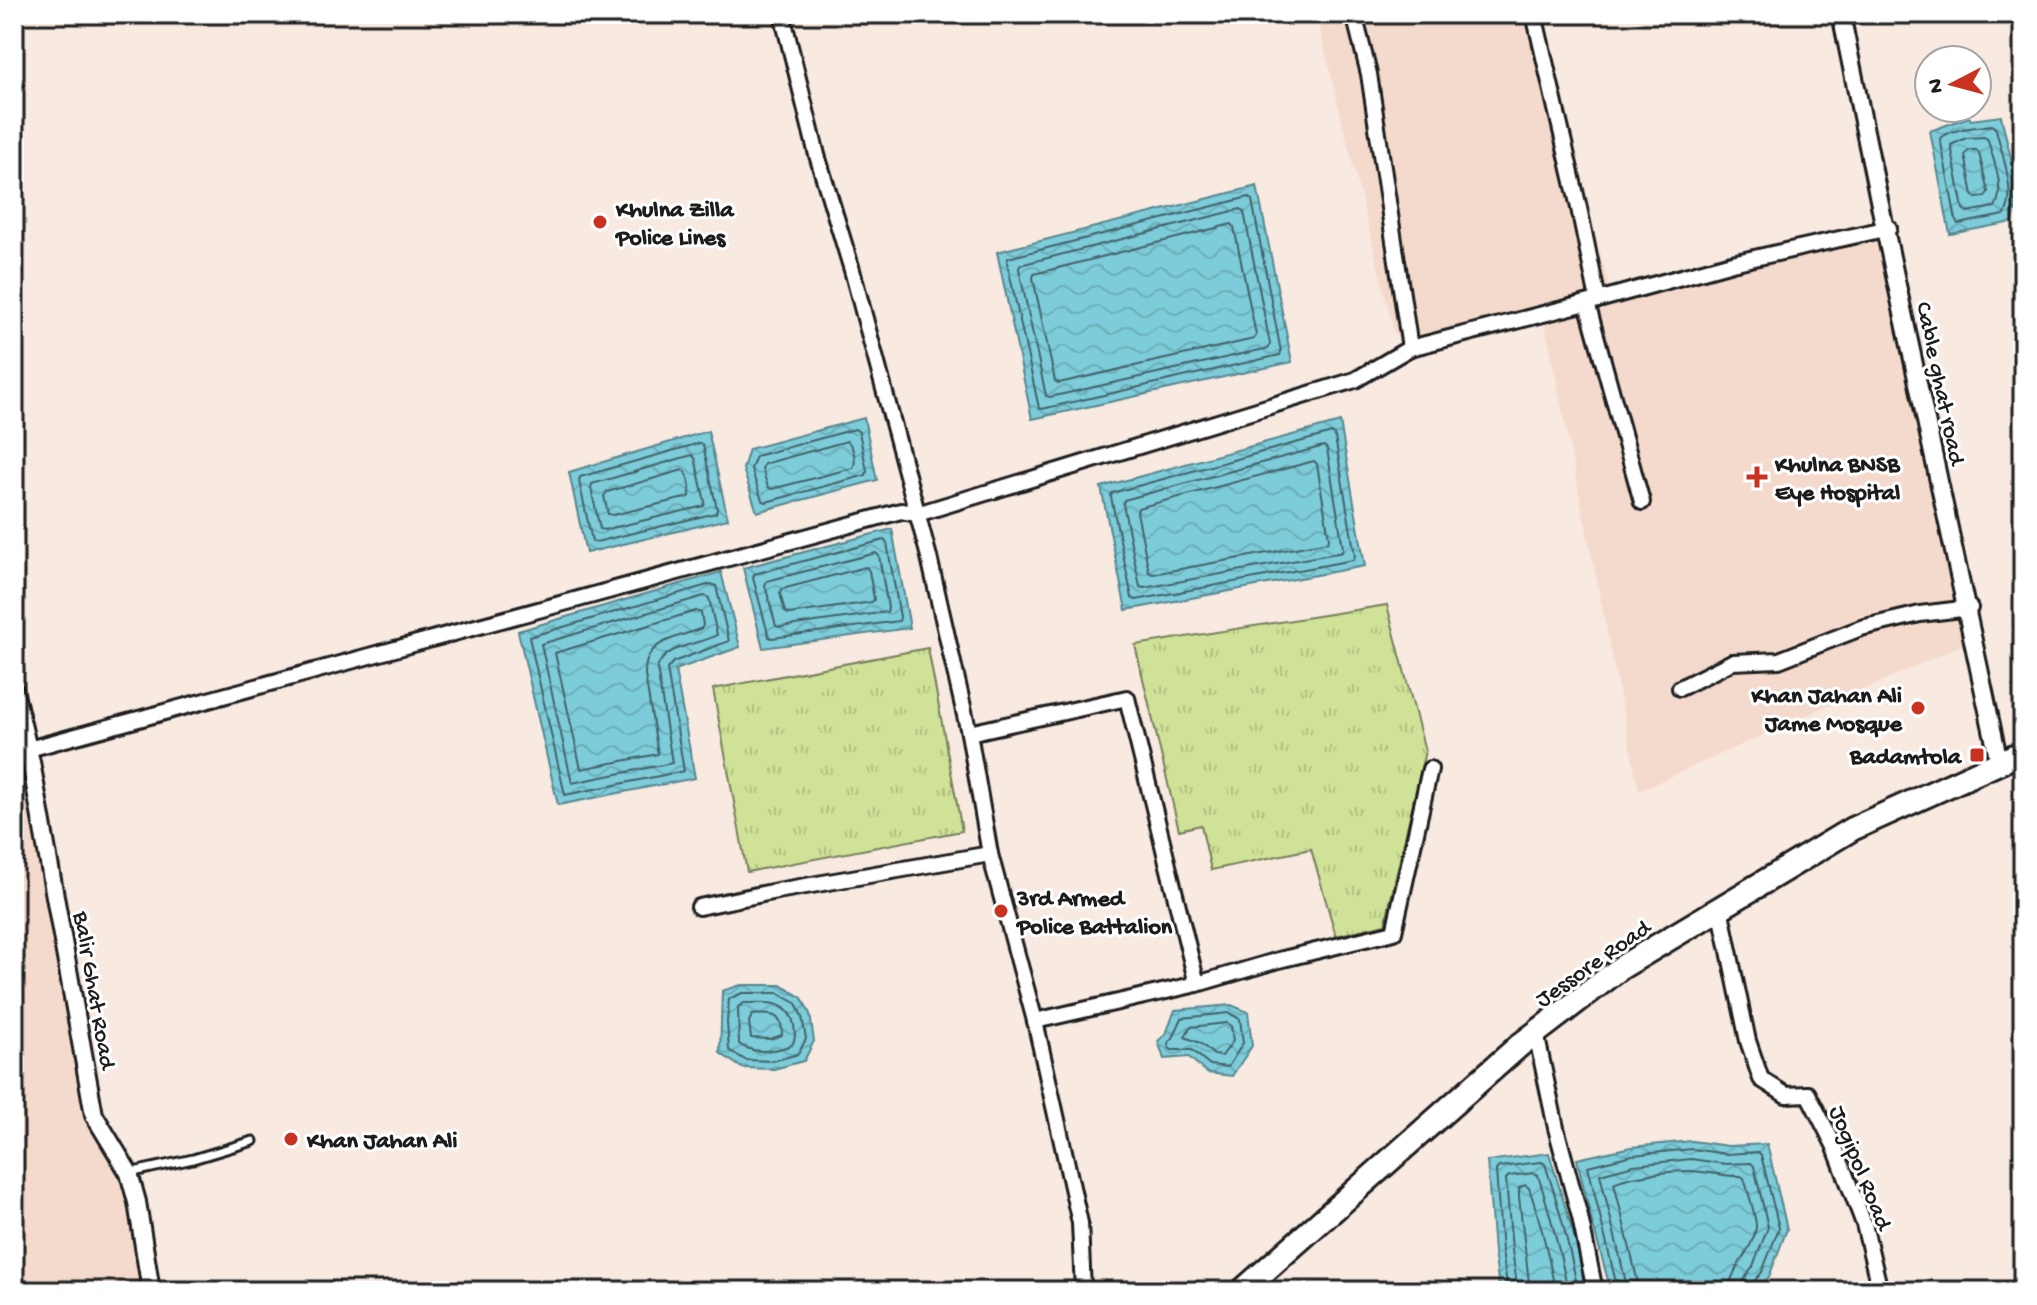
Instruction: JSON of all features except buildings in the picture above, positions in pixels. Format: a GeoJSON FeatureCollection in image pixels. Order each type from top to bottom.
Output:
{"type":"FeatureCollection","features":[{"type":"Feature","properties":{"kind":"highway","name":"Jessore Road"},"geometry":{"type":"LineString","coordinates":[[1242,1291],[1261,1283],[1536,1033],[1622,967],[1852,829],[2008,758]]}},
{"type":"Feature","properties":{"kind":"street"},"geometry":{"type":"LineString","coordinates":[[782,14],[817,155],[852,270],[929,557],[969,733],[990,854],[1035,1021],[1080,1223],[1083,1291]]}},
{"type":"Feature","properties":{"kind":"street"},"geometry":{"type":"LineString","coordinates":[[1354,14],[1369,74],[1410,348]]}},
{"type":"Feature","properties":{"kind":"street"},"geometry":{"type":"LineString","coordinates":[[1534,14],[1579,208],[1593,301],[1642,502]]}},
{"type":"Feature","properties":{"kind":"street","name":"Cable ghat road"},"geometry":{"type":"LineString","coordinates":[[1844,14],[1968,608],[2008,758]]}},
{"type":"Feature","properties":{"kind":"street"},"geometry":{"type":"LineString","coordinates":[[21,751],[901,511],[917,514],[1355,380],[1410,348],[1732,263],[1887,229]]}},
{"type":"Feature","properties":{"kind":"street"},"geometry":{"type":"LineString","coordinates":[[1680,688],[1732,662],[1779,660],[1861,628],[1920,614],[1968,608]]}},
{"type":"Feature","properties":{"kind":"street","name":"Balir Ghat Road"},"geometry":{"type":"LineString","coordinates":[[14,690],[21,751],[87,1118],[122,1176],[130,1204],[143,1291]]}},
{"type":"Feature","properties":{"kind":"street"},"geometry":{"type":"LineString","coordinates":[[969,733],[1127,698],[1197,984]]}},
{"type":"Feature","properties":{"kind":"street","name":"Balir Ghat Road"},"geometry":{"type":"LineString","coordinates":[[14,721],[76,1009],[94,1115],[129,1173],[137,1202],[151,1291]]}},
{"type":"Feature","properties":{"kind":"street"},"geometry":{"type":"LineString","coordinates":[[1035,1021],[1197,984],[1394,932],[1430,769]]}},
{"type":"Feature","properties":{"kind":"street"},"geometry":{"type":"LineString","coordinates":[[699,907],[990,854]]}},
{"type":"Feature","properties":{"kind":"street","name":"Jogipol Road"},"geometry":{"type":"LineString","coordinates":[[1720,908],[1748,1041],[1761,1079],[1786,1095],[1808,1094],[1834,1145],[1864,1224],[1880,1291]]}},
{"type":"Feature","properties":{"kind":"street"},"geometry":{"type":"LineString","coordinates":[[1536,1033],[1595,1291]]}},
{"type":"Feature","properties":{"kind":"lane"},"geometry":{"type":"LineString","coordinates":[[129,1173],[193,1159],[253,1141]]}},
{"type":"Feature","properties":{"kind":"shaded area"},"geometry":{"type":"Polygon","coordinates":[[[1316,14],[1539,14],[1610,291],[1400,342],[1394,332],[1316,14]]]}},
{"type":"Feature","properties":{"kind":"shaded area","name":"Khulna BNSB Eye Hospital"},"geometry":{"type":"Polygon","coordinates":[[[1885,229],[1973,640],[1639,791],[1543,314],[1885,229]]]}},
{"type":"Feature","properties":{"kind":"shaded area"},"geometry":{"type":"Polygon","coordinates":[[[21,751],[87,1118],[122,1176],[130,1204],[143,1291],[14,1291],[14,752],[21,751]]]}},
{"type":"Feature","properties":{"kind":"green space"},"geometry":{"type":"Polygon","coordinates":[[[1387,605],[1425,751],[1385,924],[1336,936],[1311,849],[1211,870],[1201,825],[1179,830],[1135,645],[1387,605]]]}},
{"type":"Feature","properties":{"kind":"green space"},"geometry":{"type":"Polygon","coordinates":[[[928,648],[962,831],[747,872],[713,689],[928,648]]]}},
{"type":"Feature","properties":{"kind":"water"},"geometry":{"type":"Polygon","coordinates":[[[2001,116],[2019,192],[2013,222],[1950,234],[1930,131],[1950,124],[1993,124],[1993,117],[2001,116]]]}},
{"type":"Feature","properties":{"kind":"water"},"geometry":{"type":"Polygon","coordinates":[[[1257,186],[1292,362],[1032,419],[997,252],[1257,186]]]}},
{"type":"Feature","properties":{"kind":"water"},"geometry":{"type":"Polygon","coordinates":[[[864,418],[877,480],[757,512],[743,469],[749,449],[864,418]]]}},
{"type":"Feature","properties":{"kind":"water"},"geometry":{"type":"Polygon","coordinates":[[[1340,422],[1365,566],[1126,610],[1101,487],[1340,422]]]}},
{"type":"Feature","properties":{"kind":"water"},"geometry":{"type":"Polygon","coordinates":[[[708,431],[728,519],[586,553],[569,472],[708,431]]]}},
{"type":"Feature","properties":{"kind":"water"},"geometry":{"type":"Polygon","coordinates":[[[892,529],[910,628],[763,648],[743,568],[892,529]]]}},
{"type":"Feature","properties":{"kind":"water"},"geometry":{"type":"Polygon","coordinates":[[[721,572],[740,647],[675,670],[695,778],[558,805],[518,631],[721,572]]]}},
{"type":"Feature","properties":{"kind":"water"},"geometry":{"type":"Polygon","coordinates":[[[741,985],[781,985],[802,998],[810,1014],[814,1041],[804,1061],[774,1069],[742,1068],[720,1053],[722,991],[741,985]]]}},
{"type":"Feature","properties":{"kind":"water"},"geometry":{"type":"Polygon","coordinates":[[[1231,1005],[1248,1012],[1252,1046],[1232,1076],[1207,1073],[1189,1057],[1164,1059],[1158,1041],[1166,1034],[1175,1010],[1231,1005]]]}},
{"type":"Feature","properties":{"kind":"water"},"geometry":{"type":"Polygon","coordinates":[[[1692,1141],[1728,1146],[1767,1144],[1787,1229],[1769,1277],[1756,1291],[1611,1291],[1577,1159],[1631,1147],[1692,1141]]]}},
{"type":"Feature","properties":{"kind":"water"},"geometry":{"type":"Polygon","coordinates":[[[1549,1153],[1578,1249],[1586,1291],[1503,1291],[1499,1287],[1494,1252],[1487,1161],[1549,1153]]]}},
{"type":"Feature","properties":{"kind":"place","name":"Khulna Zilla Police Lines"},"geometry":{"type":"Point","coordinates":[600,222]}},
{"type":"Feature","properties":{"kind":"place","name":"Khulna BNSB Eye Hospital"},"geometry":{"type":"Point","coordinates":[1757,477]}},
{"type":"Feature","properties":{"kind":"place","name":"Khan Jahan Ali Jame Mosque"},"geometry":{"type":"Point","coordinates":[1918,708]}},
{"type":"Feature","properties":{"kind":"place","name":"Badamtola"},"geometry":{"type":"Point","coordinates":[1977,755]}},
{"type":"Feature","properties":{"kind":"place","name":"3rd Armed Police Battalion"},"geometry":{"type":"Point","coordinates":[1001,911]}},
{"type":"Feature","properties":{"kind":"place","name":"Khan Jahan Ali"},"geometry":{"type":"Point","coordinates":[291,1139]}}]}
